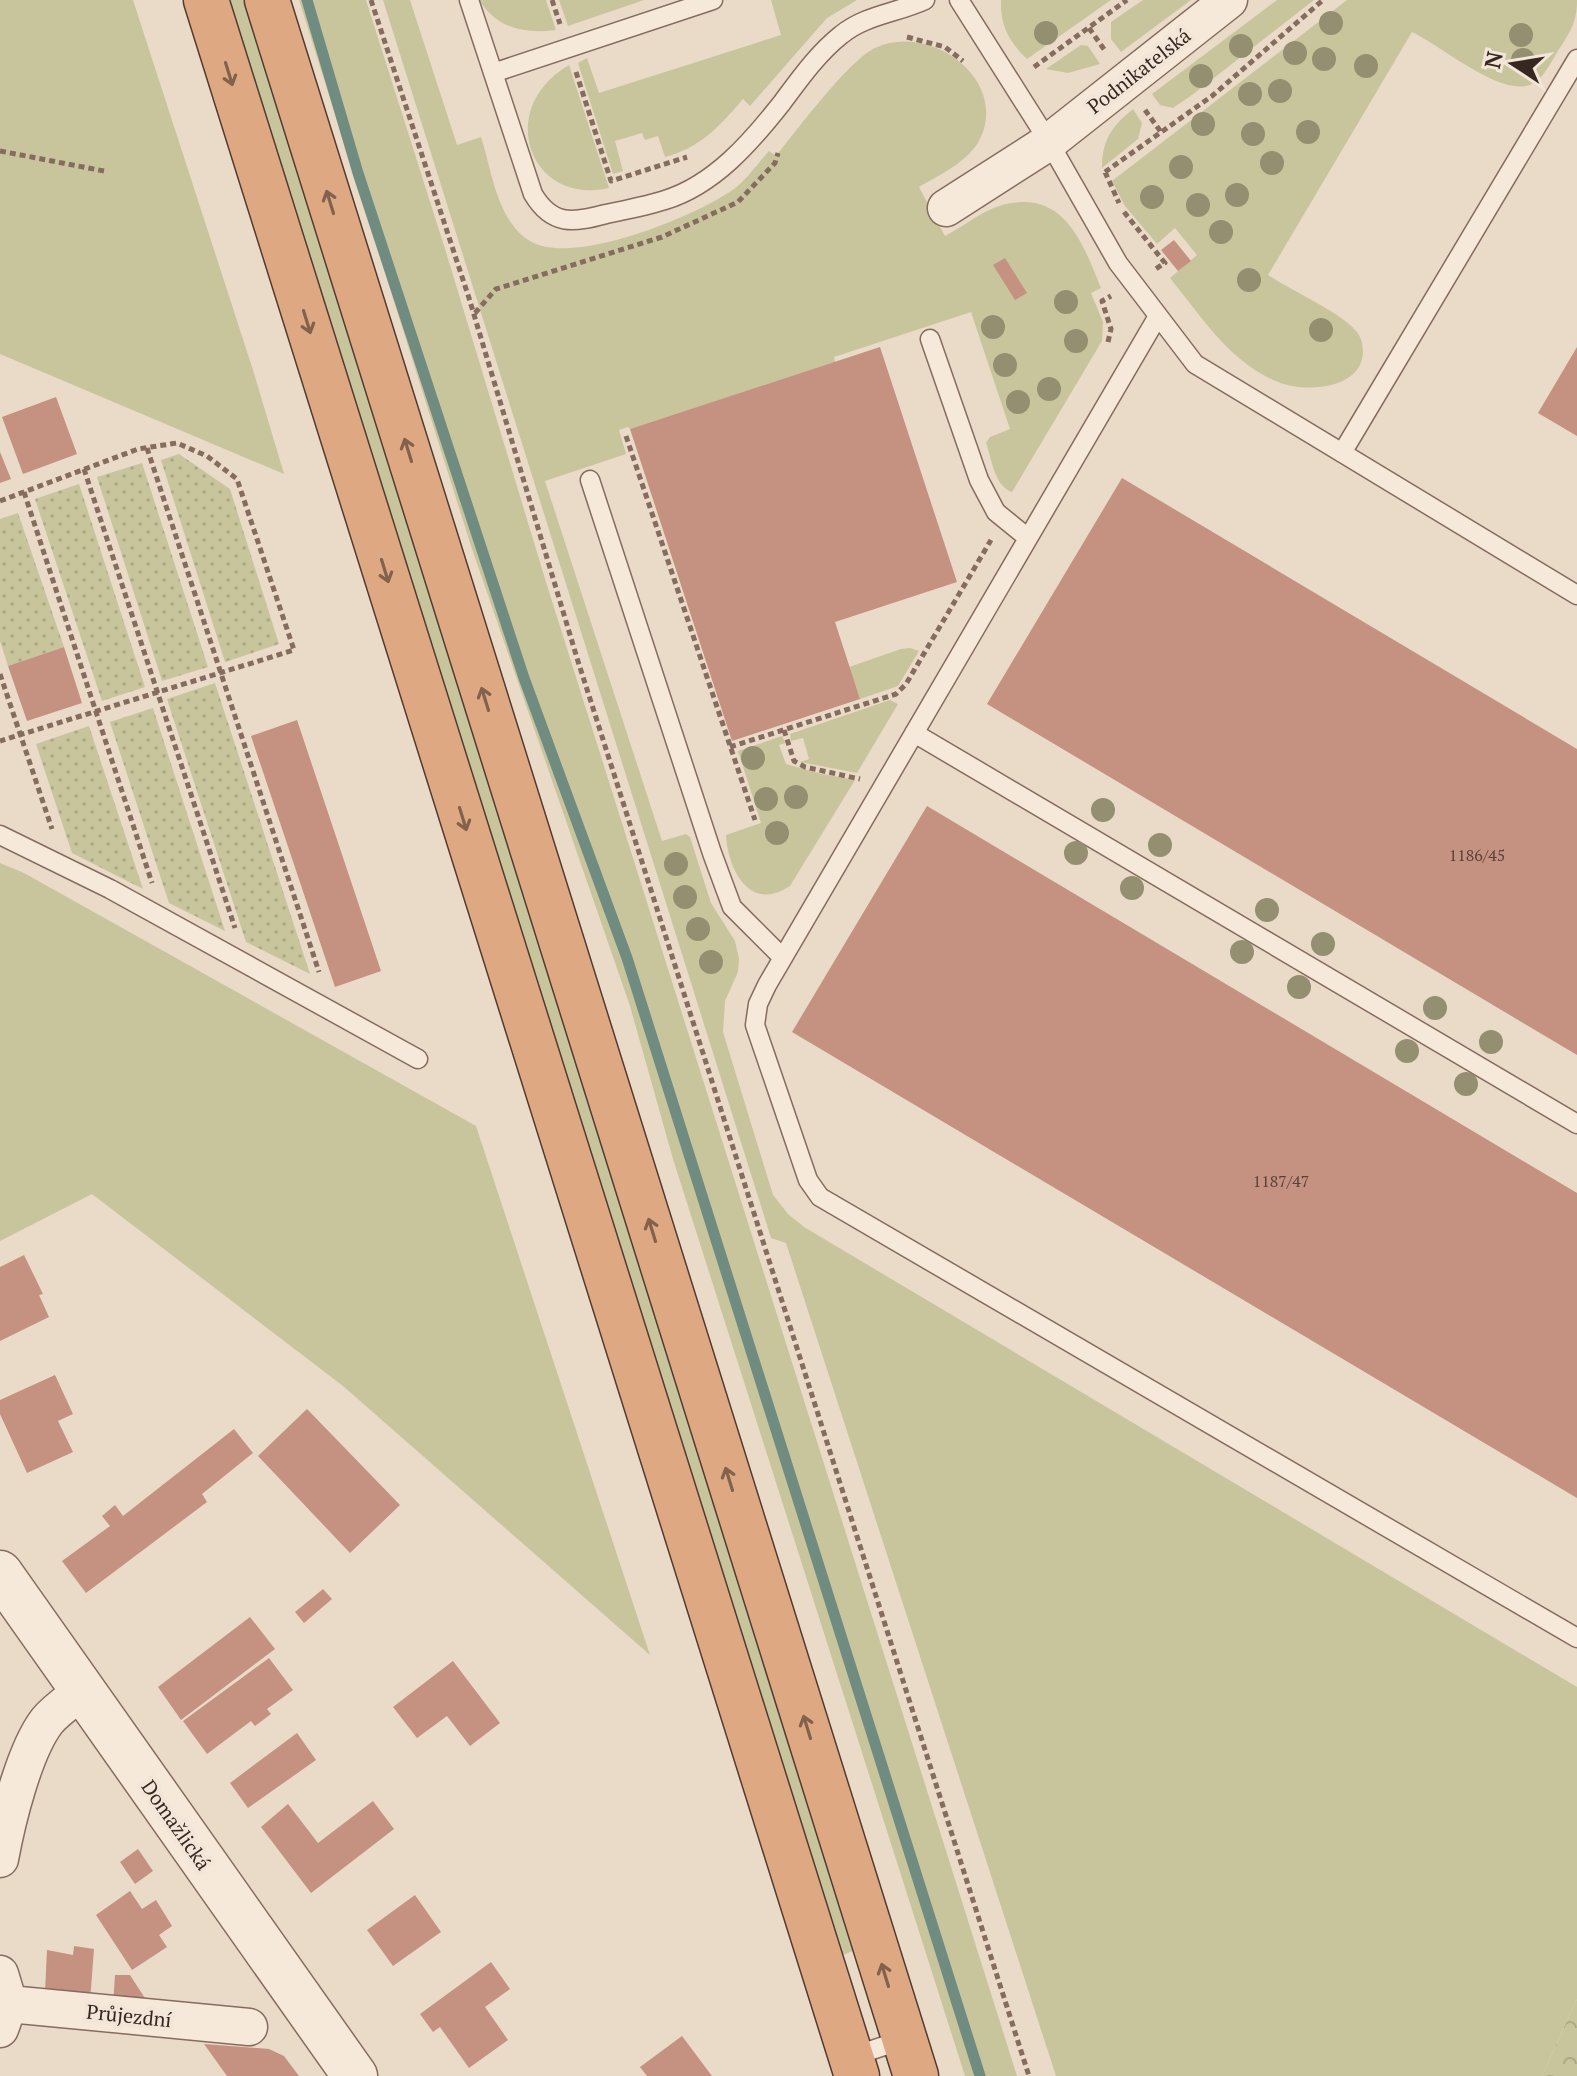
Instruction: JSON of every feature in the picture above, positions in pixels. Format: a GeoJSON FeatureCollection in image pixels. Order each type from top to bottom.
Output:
{"type":"FeatureCollection","features":[{"type":"Feature","properties":{"kind":"highway"},"geometry":{"type":"LineString","coordinates":[[206,0],[854,2067]]}},
{"type":"Feature","properties":{"kind":"highway"},"geometry":{"type":"LineString","coordinates":[[267,0],[911,2058]]}},
{"type":"Feature","properties":{"kind":"street","name":"Podnikatelská"},"geometry":{"type":"LineString","coordinates":[[946,208],[1049,142],[1229,0]]}},
{"type":"Feature","properties":{"kind":"street","name":"Domažlická"},"geometry":{"type":"LineString","coordinates":[[0,1573],[81,1692],[355,2076]]}},
{"type":"Feature","properties":{"kind":"street"},"geometry":{"type":"LineString","coordinates":[[0,1859],[5,1833],[32,1750],[48,1720],[81,1692]]}},
{"type":"Feature","properties":{"kind":"street","name":"Průjezdní"},"geometry":{"type":"LineString","coordinates":[[3,2003],[249,2027]]}},
{"type":"Feature","properties":{"kind":"lane"},"geometry":{"type":"LineString","coordinates":[[469,0],[533,194],[542,209],[557,219],[589,219],[668,199],[717,172],[760,131],[817,58],[841,34],[863,21],[925,0]]}},
{"type":"Feature","properties":{"kind":"lane"},"geometry":{"type":"LineString","coordinates":[[493,73],[713,0]]}},
{"type":"Feature","properties":{"kind":"lane"},"geometry":{"type":"LineString","coordinates":[[959,0],[1049,142],[1118,263],[1195,364],[1577,595]]}},
{"type":"Feature","properties":{"kind":"lane"},"geometry":{"type":"LineString","coordinates":[[1342,453],[1577,59]]}},
{"type":"Feature","properties":{"kind":"lane"},"geometry":{"type":"LineString","coordinates":[[1158,316],[783,958],[758,1004],[755,1025],[808,1180],[820,1197],[1577,1638]]}},
{"type":"Feature","properties":{"kind":"lane"},"geometry":{"type":"LineString","coordinates":[[930,339],[979,480],[996,512],[1028,538]]}},
{"type":"Feature","properties":{"kind":"lane"},"geometry":{"type":"LineString","coordinates":[[590,480],[732,907],[783,958]]}},
{"type":"Feature","properties":{"kind":"lane"},"geometry":{"type":"LineString","coordinates":[[914,733],[1577,1124]]}},
{"type":"Feature","properties":{"kind":"lane"},"geometry":{"type":"LineString","coordinates":[[0,835],[164,918],[418,1059]]}},
{"type":"Feature","properties":{"kind":"lane"},"geometry":{"type":"LineString","coordinates":[[854,2067],[911,2058]]}},
{"type":"Feature","properties":{"kind":"path"},"geometry":{"type":"LineString","coordinates":[[371,0],[474,313],[577,658],[1029,2076]]}},
{"type":"Feature","properties":{"kind":"path"},"geometry":{"type":"LineString","coordinates":[[1011,83],[1127,0]]}},
{"type":"Feature","properties":{"kind":"path"},"geometry":{"type":"LineString","coordinates":[[1078,191],[1212,96],[1323,0]]}},
{"type":"Feature","properties":{"kind":"path"},"geometry":{"type":"LineString","coordinates":[[474,313],[496,289],[662,237],[738,202],[775,163],[779,146]]}},
{"type":"Feature","properties":{"kind":"path"},"geometry":{"type":"LineString","coordinates":[[0,151],[104,171]]}},
{"type":"Feature","properties":{"kind":"path"},"geometry":{"type":"LineString","coordinates":[[626,436],[755,820]]}},
{"type":"Feature","properties":{"kind":"path"},"geometry":{"type":"LineString","coordinates":[[0,501],[147,448],[177,443],[207,456],[237,479],[294,650],[0,741]]}},
{"type":"Feature","properties":{"kind":"path"},"geometry":{"type":"LineString","coordinates":[[147,448],[332,1011]]}},
{"type":"Feature","properties":{"kind":"path"},"geometry":{"type":"LineString","coordinates":[[84,469],[247,965]]}},
{"type":"Feature","properties":{"kind":"path"},"geometry":{"type":"LineString","coordinates":[[24,492],[164,918]]}},
{"type":"Feature","properties":{"kind":"path"},"geometry":{"type":"LineString","coordinates":[[0,674],[64,866]]}},
{"type":"Feature","properties":{"kind":"path"},"geometry":{"type":"LineString","coordinates":[[784,730],[794,761],[805,767],[884,784]]}},
{"type":"Feature","properties":{"kind":"green space"},"geometry":{"type":"Polygon","coordinates":[[[0,0],[133,0],[284,474],[0,354],[0,0]]]}},
{"type":"Feature","properties":{"kind":"green space"},"geometry":{"type":"Polygon","coordinates":[[[215,0],[244,0],[858,1949],[838,1957],[215,0]]]}},
{"type":"Feature","properties":{"kind":"green space"},"geometry":{"type":"Polygon","coordinates":[[[299,0],[366,0],[1017,2076],[965,2076],[673,1159],[630,1006],[472,549],[299,0]]]}},
{"type":"Feature","properties":{"kind":"green space"},"geometry":{"type":"Polygon","coordinates":[[[383,0],[410,0],[457,145],[481,137],[503,208],[519,232],[530,241],[549,247],[574,248],[602,243],[662,225],[713,202],[742,182],[769,151],[776,156],[824,97],[864,55],[875,48],[897,42],[919,43],[940,50],[959,62],[974,77],[984,96],[986,117],[975,147],[953,167],[919,187],[945,236],[992,209],[1021,202],[1039,204],[1054,211],[1077,236],[1101,288],[1091,293],[1103,322],[1102,341],[1012,492],[997,478],[986,443],[990,437],[1010,429],[971,312],[834,357],[835,362],[619,430],[626,454],[545,481],[662,841],[686,834],[690,837],[711,903],[735,941],[738,972],[725,1001],[723,1032],[773,1195],[788,1214],[804,1227],[1577,1687],[1577,1999],[1542,2076],[1056,2076],[786,1243],[771,1238],[383,0]]]}},
{"type":"Feature","properties":{"kind":"green space"},"geometry":{"type":"Polygon","coordinates":[[[479,0],[546,0],[556,30],[533,31],[513,27],[486,10],[479,0]]]}},
{"type":"Feature","properties":{"kind":"green space"},"geometry":{"type":"Polygon","coordinates":[[[559,0],[644,0],[568,26],[559,0]]]}},
{"type":"Feature","properties":{"kind":"green space"},"geometry":{"type":"Polygon","coordinates":[[[771,0],[857,0],[827,18],[750,106],[743,99],[717,127],[689,148],[665,157],[658,136],[645,140],[642,133],[615,141],[623,171],[613,174],[578,63],[587,58],[599,93],[781,35],[771,0]]]}},
{"type":"Feature","properties":{"kind":"green space"},"geometry":{"type":"Polygon","coordinates":[[[1001,0],[1111,0],[1027,59],[1007,32],[1001,0]]]}},
{"type":"Feature","properties":{"kind":"green space"},"geometry":{"type":"Polygon","coordinates":[[[1143,0],[1191,0],[1121,52],[1111,39],[1111,22],[1143,0]]]}},
{"type":"Feature","properties":{"kind":"green space"},"geometry":{"type":"Polygon","coordinates":[[[1277,0],[1314,0],[1173,108],[1160,105],[1152,94],[1277,0]]]}},
{"type":"Feature","properties":{"kind":"green space"},"geometry":{"type":"Polygon","coordinates":[[[1347,0],[1577,0],[1571,30],[1548,68],[1532,84],[1520,87],[1489,78],[1412,32],[1268,275],[1338,316],[1355,330],[1361,340],[1363,352],[1360,365],[1353,374],[1330,385],[1302,387],[1278,382],[1261,374],[1231,351],[1205,323],[1170,278],[1197,255],[1175,228],[1157,244],[1125,206],[1112,181],[1347,0]]]}},
{"type":"Feature","properties":{"kind":"green space"},"geometry":{"type":"Polygon","coordinates":[[[1081,45],[1088,46],[1100,64],[1068,73],[1046,69],[1081,45]]]}},
{"type":"Feature","properties":{"kind":"green space"},"geometry":{"type":"Polygon","coordinates":[[[569,65],[609,188],[582,190],[559,183],[542,169],[531,150],[528,128],[532,105],[546,84],[569,65]]]}},
{"type":"Feature","properties":{"kind":"green space"},"geometry":{"type":"Polygon","coordinates":[[[1133,109],[1142,123],[1138,139],[1102,168],[1104,149],[1110,134],[1133,109]]]}},
{"type":"Feature","properties":{"kind":"green space"},"geometry":{"type":"Polygon","coordinates":[[[179,454],[230,489],[279,644],[225,662],[161,460],[179,454]]]}},
{"type":"Feature","properties":{"kind":"green space"},"geometry":{"type":"Polygon","coordinates":[[[142,463],[208,667],[162,681],[97,477],[142,463]]]}},
{"type":"Feature","properties":{"kind":"green space"},"geometry":{"type":"Polygon","coordinates":[[[79,484],[145,687],[102,701],[35,499],[79,484]]]}},
{"type":"Feature","properties":{"kind":"green space"},"geometry":{"type":"Polygon","coordinates":[[[18,513],[64,647],[8,666],[0,641],[0,519],[18,513]]]}},
{"type":"Feature","properties":{"kind":"green space"},"geometry":{"type":"Polygon","coordinates":[[[910,648],[919,651],[898,686],[860,699],[849,667],[910,648]]]}},
{"type":"Feature","properties":{"kind":"green space"},"geometry":{"type":"Polygon","coordinates":[[[215,683],[310,974],[246,942],[167,699],[215,683]]]}},
{"type":"Feature","properties":{"kind":"green space"},"geometry":{"type":"Polygon","coordinates":[[[890,700],[898,704],[857,773],[800,762],[809,759],[803,738],[791,741],[790,734],[890,700]]]}},
{"type":"Feature","properties":{"kind":"green space"},"geometry":{"type":"Polygon","coordinates":[[[153,708],[225,931],[169,903],[110,722],[153,708]]]}},
{"type":"Feature","properties":{"kind":"green space"},"geometry":{"type":"Polygon","coordinates":[[[89,726],[143,889],[72,853],[36,744],[89,726]]]}},
{"type":"Feature","properties":{"kind":"green space"},"geometry":{"type":"Polygon","coordinates":[[[782,736],[785,743],[779,745],[786,764],[855,780],[790,886],[776,893],[763,894],[753,891],[737,874],[731,862],[726,835],[761,823],[738,751],[782,736]]]}},
{"type":"Feature","properties":{"kind":"green space"},"geometry":{"type":"Polygon","coordinates":[[[0,863],[24,873],[476,1126],[650,1655],[343,1386],[92,1194],[0,1241],[0,863]]]}},
{"type":"Feature","properties":{"kind":"green space"},"geometry":{"type":"Polygon","coordinates":[[[1577,1999],[1577,2076],[1542,2076],[1577,1999]]]}},
{"type":"Feature","properties":{"kind":"building"},"geometry":{"type":"Polygon","coordinates":[[[1174,240],[1191,261],[1178,271],[1161,250],[1174,240]]]}},
{"type":"Feature","properties":{"kind":"building"},"geometry":{"type":"Polygon","coordinates":[[[1005,258],[1027,293],[1015,300],[993,265],[1005,258]]]}},
{"type":"Feature","properties":{"kind":"building"},"geometry":{"type":"Polygon","coordinates":[[[880,347],[957,582],[835,622],[860,699],[732,741],[630,429],[880,347]]]}},
{"type":"Feature","properties":{"kind":"building"},"geometry":{"type":"Polygon","coordinates":[[[1577,347],[1577,436],[1538,413],[1577,347]]]}},
{"type":"Feature","properties":{"kind":"building"},"geometry":{"type":"Polygon","coordinates":[[[56,397],[77,454],[23,474],[2,417],[56,397]]]}},
{"type":"Feature","properties":{"kind":"building"},"geometry":{"type":"Polygon","coordinates":[[[0,452],[11,479],[0,483],[0,452]]]}},
{"type":"Feature","properties":{"kind":"building"},"geometry":{"type":"Polygon","coordinates":[[[1122,478],[1577,749],[1577,1055],[987,704],[1122,478]]]}},
{"type":"Feature","properties":{"kind":"building"},"geometry":{"type":"Polygon","coordinates":[[[64,647],[82,703],[27,721],[8,666],[64,647]]]}},
{"type":"Feature","properties":{"kind":"building"},"geometry":{"type":"Polygon","coordinates":[[[297,720],[381,971],[335,987],[251,736],[297,720]]]}},
{"type":"Feature","properties":{"kind":"building"},"geometry":{"type":"Polygon","coordinates":[[[927,806],[1577,1193],[1577,1498],[792,1032],[927,806]]]}},
{"type":"Feature","properties":{"kind":"building"},"geometry":{"type":"Polygon","coordinates":[[[24,1255],[43,1294],[39,1295],[49,1317],[0,1341],[0,1267],[24,1255]]]}},
{"type":"Feature","properties":{"kind":"building"},"geometry":{"type":"Polygon","coordinates":[[[55,1375],[73,1414],[58,1421],[73,1452],[27,1473],[0,1414],[0,1400],[55,1375]]]}},
{"type":"Feature","properties":{"kind":"building"},"geometry":{"type":"Polygon","coordinates":[[[307,1409],[400,1505],[350,1553],[258,1456],[307,1409]]]}},
{"type":"Feature","properties":{"kind":"building"},"geometry":{"type":"Polygon","coordinates":[[[234,1429],[253,1453],[202,1494],[207,1502],[86,1593],[62,1561],[110,1526],[102,1516],[115,1505],[123,1516],[234,1429]]]}},
{"type":"Feature","properties":{"kind":"building"},"geometry":{"type":"Polygon","coordinates":[[[323,1589],[332,1599],[304,1623],[295,1612],[323,1589]]]}},
{"type":"Feature","properties":{"kind":"building"},"geometry":{"type":"Polygon","coordinates":[[[250,1617],[275,1649],[181,1720],[158,1687],[250,1617]]]}},
{"type":"Feature","properties":{"kind":"building"},"geometry":{"type":"Polygon","coordinates":[[[269,1658],[293,1690],[267,1709],[271,1714],[255,1726],[251,1721],[207,1754],[183,1721],[269,1658]]]}},
{"type":"Feature","properties":{"kind":"building"},"geometry":{"type":"Polygon","coordinates":[[[453,1661],[500,1723],[470,1746],[447,1716],[417,1738],[393,1707],[453,1661]]]}},
{"type":"Feature","properties":{"kind":"building"},"geometry":{"type":"Polygon","coordinates":[[[297,1733],[316,1760],[248,1808],[230,1783],[297,1733]]]}},
{"type":"Feature","properties":{"kind":"building"},"geometry":{"type":"Polygon","coordinates":[[[373,1801],[394,1829],[311,1893],[261,1827],[288,1804],[318,1843],[373,1801]]]}},
{"type":"Feature","properties":{"kind":"building"},"geometry":{"type":"Polygon","coordinates":[[[138,1849],[153,1871],[135,1884],[120,1862],[138,1849]]]}},
{"type":"Feature","properties":{"kind":"building"},"geometry":{"type":"Polygon","coordinates":[[[130,1891],[142,1909],[156,1900],[172,1926],[159,1935],[167,1947],[132,1970],[96,1915],[130,1891]]]}},
{"type":"Feature","properties":{"kind":"building"},"geometry":{"type":"Polygon","coordinates":[[[415,1895],[441,1932],[393,1966],[367,1930],[415,1895]]]}},
{"type":"Feature","properties":{"kind":"building"},"geometry":{"type":"Polygon","coordinates":[[[74,1946],[94,1949],[90,2001],[45,1992],[47,1950],[73,1955],[74,1946]]]}},
{"type":"Feature","properties":{"kind":"building"},"geometry":{"type":"Polygon","coordinates":[[[491,1962],[510,1989],[485,2007],[508,2040],[469,2068],[440,2027],[433,2032],[420,2014],[491,1962]]]}},
{"type":"Feature","properties":{"kind":"building"},"geometry":{"type":"Polygon","coordinates":[[[115,1975],[130,1975],[150,2006],[113,2005],[115,1975]]]}},
{"type":"Feature","properties":{"kind":"building"},"geometry":{"type":"Polygon","coordinates":[[[682,2036],[712,2076],[647,2076],[640,2067],[682,2036]]]}},
{"type":"Feature","properties":{"kind":"building"},"geometry":{"type":"Polygon","coordinates":[[[204,2044],[269,2049],[284,2056],[299,2076],[227,2076],[204,2044]]]}},
{"type":"Feature","properties":{"kind":"waterway"},"geometry":{"type":"LineString","coordinates":[[307,0],[358,173],[524,678],[627,958],[980,2076]]}}]}
